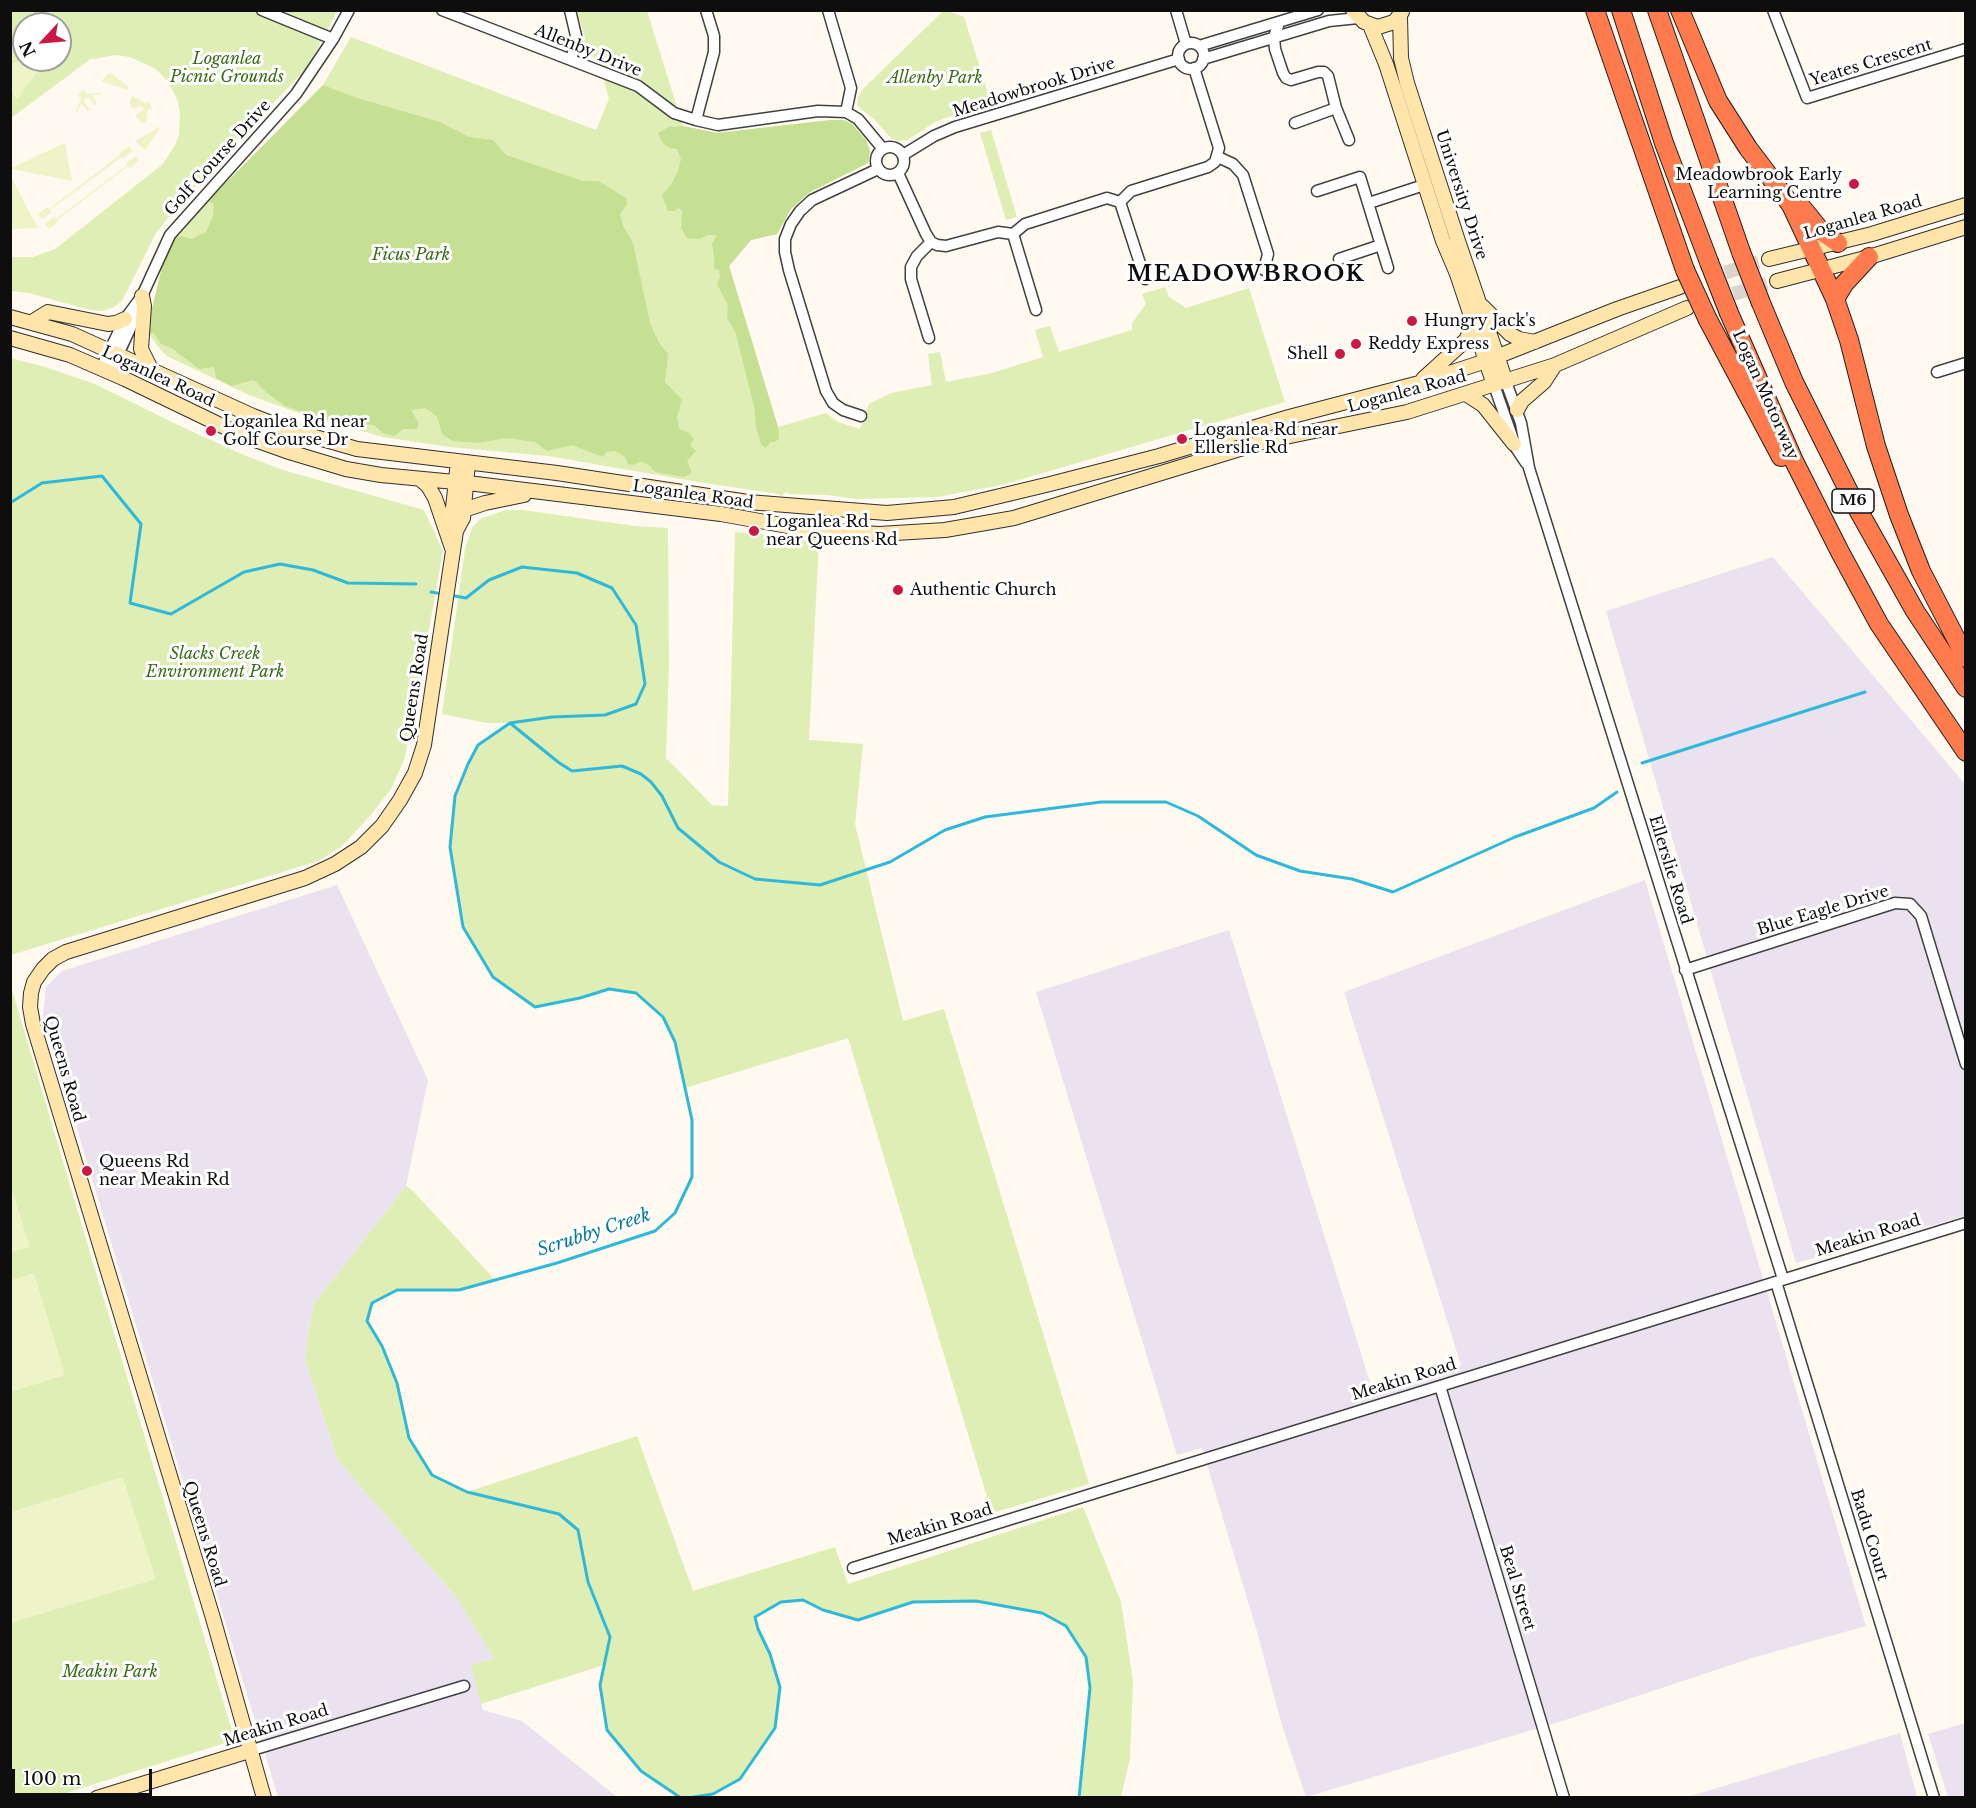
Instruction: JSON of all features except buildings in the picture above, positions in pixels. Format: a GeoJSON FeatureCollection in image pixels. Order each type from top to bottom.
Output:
{"type":"FeatureCollection","features":[{"type":"Feature","properties":{"kind":"highway"},"geometry":{"type":"LineString","coordinates":[[1595,10],[1682,278],[1708,320],[1789,472],[1816,504]]}},
{"type":"Feature","properties":{"kind":"highway","name":"Logan Motorway"},"geometry":{"type":"LineString","coordinates":[[1621,10],[1664,143],[1729,313],[1777,424],[1879,624],[1965,752]]}},
{"type":"Feature","properties":{"kind":"highway","name":"Logan Motorway"},"geometry":{"type":"LineString","coordinates":[[1657,10],[1741,252],[1799,393],[1847,490],[1915,611],[1965,688]]}},
{"type":"Feature","properties":{"kind":"highway"},"geometry":{"type":"LineString","coordinates":[[1680,10],[1704,73],[1724,112],[1784,195],[1797,217],[1835,299],[1849,340],[1876,446],[1899,515],[1921,571],[1965,658]]}},
{"type":"Feature","properties":{"kind":"highway"},"geometry":{"type":"LineString","coordinates":[[1784,195],[1797,202],[1821,231],[1838,243]]}},
{"type":"Feature","properties":{"kind":"highway"},"geometry":{"type":"LineString","coordinates":[[1835,299],[1844,284],[1869,257]]}},
{"type":"Feature","properties":{"kind":"main road"},"geometry":{"type":"LineString","coordinates":[[1361,18],[1387,25],[1402,13]]}},
{"type":"Feature","properties":{"kind":"main road","name":"University Drive"},"geometry":{"type":"LineString","coordinates":[[1402,13],[1400,48],[1405,76],[1481,304],[1492,358],[1500,383]]}},
{"type":"Feature","properties":{"kind":"main road","name":"University Drive"},"geometry":{"type":"LineString","coordinates":[[1361,18],[1386,64],[1443,241],[1474,322],[1492,358]]}},
{"type":"Feature","properties":{"kind":"main road","name":"Loganlea Road"},"geometry":{"type":"LineString","coordinates":[[1768,259],[1838,243],[1965,205]]}},
{"type":"Feature","properties":{"kind":"main road"},"geometry":{"type":"LineString","coordinates":[[1777,280],[1821,271],[1965,227]]}},
{"type":"Feature","properties":{"kind":"main road","name":"Loganlea Road"},"geometry":{"type":"LineString","coordinates":[[10,317],[72,334],[253,416],[326,441],[391,454],[557,473],[787,506],[887,513],[954,507],[1050,484],[1419,383],[1535,342],[1617,309],[1682,278]]}},
{"type":"Feature","properties":{"kind":"main road"},"geometry":{"type":"LineString","coordinates":[[140,300],[144,306],[141,349],[151,369]]}},
{"type":"Feature","properties":{"kind":"main road"},"geometry":{"type":"LineString","coordinates":[[1481,304],[1510,334],[1535,342]]}},
{"type":"Feature","properties":{"kind":"main road","name":"Loganlea Road"},"geometry":{"type":"LineString","coordinates":[[10,338],[41,345],[105,370],[242,435],[346,469],[421,480],[721,514],[832,532],[879,534],[945,531],[1014,518],[1266,441],[1407,412],[1555,365],[1687,308]]}},
{"type":"Feature","properties":{"kind":"main road"},"geometry":{"type":"LineString","coordinates":[[32,322],[48,312],[108,324],[125,319]]}},
{"type":"Feature","properties":{"kind":"main road"},"geometry":{"type":"LineString","coordinates":[[1419,383],[1466,339],[1474,322]]}},
{"type":"Feature","properties":{"kind":"main road"},"geometry":{"type":"LineString","coordinates":[[1517,410],[1522,401],[1544,382],[1555,365]]}},
{"type":"Feature","properties":{"kind":"main road"},"geometry":{"type":"LineString","coordinates":[[1466,394],[1483,405],[1515,444]]}},
{"type":"Feature","properties":{"kind":"main road","name":"Queens Road"},"geometry":{"type":"LineString","coordinates":[[456,531],[452,517],[461,483],[463,462]]}},
{"type":"Feature","properties":{"kind":"main road"},"geometry":{"type":"LineString","coordinates":[[421,480],[428,486],[435,498],[453,550]]}},
{"type":"Feature","properties":{"kind":"main road","name":"Queens Road"},"geometry":{"type":"LineString","coordinates":[[264,1797],[249,1751],[213,1618],[33,1024],[30,1007],[31,993],[34,982],[43,969],[53,959],[66,952],[305,878],[335,864],[361,847],[382,826],[415,773],[424,745],[456,531],[463,518],[461,483]]}},
{"type":"Feature","properties":{"kind":"main road"},"geometry":{"type":"LineString","coordinates":[[464,510],[485,503],[541,493]]}},
{"type":"Feature","properties":{"kind":"main road","name":"Meakin Road"},"geometry":{"type":"LineString","coordinates":[[97,1797],[249,1751]]}},
{"type":"Feature","properties":{"kind":"street"},"geometry":{"type":"LineString","coordinates":[[262,10],[333,39]]}},
{"type":"Feature","properties":{"kind":"street","name":"Golf Course Drive"},"geometry":{"type":"LineString","coordinates":[[113,352],[135,318],[140,300],[170,235],[296,94],[333,39],[349,10]]}},
{"type":"Feature","properties":{"kind":"street","name":"Allenby Drive"},"geometry":{"type":"LineString","coordinates":[[442,10],[638,86],[674,113],[696,120],[718,124],[818,111],[846,112]]}},
{"type":"Feature","properties":{"kind":"street"},"geometry":{"type":"LineString","coordinates":[[570,10],[577,40],[571,59]]}},
{"type":"Feature","properties":{"kind":"street"},"geometry":{"type":"LineString","coordinates":[[696,120],[714,52],[714,36],[706,10]]}},
{"type":"Feature","properties":{"kind":"street"},"geometry":{"type":"LineString","coordinates":[[828,10],[851,88],[846,112],[858,119],[883,149]]}},
{"type":"Feature","properties":{"kind":"street"},"geometry":{"type":"LineString","coordinates":[[1176,10],[1186,44]]}},
{"type":"Feature","properties":{"kind":"street"},"geometry":{"type":"LineString","coordinates":[[1199,46],[1204,54],[1203,59],[1198,66],[1186,68],[1179,59],[1180,49],[1186,44],[1199,46],[1318,10]]}},
{"type":"Feature","properties":{"kind":"street","name":"Yeates Crescent"},"geometry":{"type":"LineString","coordinates":[[1773,10],[1807,98],[1965,49]]}},
{"type":"Feature","properties":{"kind":"street"},"geometry":{"type":"LineString","coordinates":[[1203,59],[1329,21],[1361,18]]}},
{"type":"Feature","properties":{"kind":"street"},"geometry":{"type":"LineString","coordinates":[[1279,23],[1274,37],[1275,49],[1286,78],[1297,79],[1324,72],[1328,76],[1336,108],[1349,140]]}},
{"type":"Feature","properties":{"kind":"street","name":"Meadowbrook Drive"},"geometry":{"type":"LineString","coordinates":[[903,155],[934,136],[955,127],[1179,59]]}},
{"type":"Feature","properties":{"kind":"street"},"geometry":{"type":"LineString","coordinates":[[1120,202],[1131,191],[1208,167],[1218,157],[1219,148],[1194,68]]}},
{"type":"Feature","properties":{"kind":"street"},"geometry":{"type":"LineString","coordinates":[[1295,123],[1336,108]]}},
{"type":"Feature","properties":{"kind":"street"},"geometry":{"type":"LineString","coordinates":[[892,147],[903,155],[904,163],[898,173],[890,175],[878,169],[876,160],[883,149],[892,147]]}},
{"type":"Feature","properties":{"kind":"street"},"geometry":{"type":"LineString","coordinates":[[1218,157],[1233,164],[1243,175],[1268,254],[1264,270]]}},
{"type":"Feature","properties":{"kind":"street"},"geometry":{"type":"LineString","coordinates":[[861,416],[843,410],[833,403],[826,391],[789,270],[785,239],[800,211],[812,200],[878,169]]}},
{"type":"Feature","properties":{"kind":"street"},"geometry":{"type":"LineString","coordinates":[[898,173],[931,242],[937,245],[946,246],[998,232],[1013,234],[1025,224],[1107,198],[1120,202]]}},
{"type":"Feature","properties":{"kind":"street"},"geometry":{"type":"LineString","coordinates":[[1317,191],[1360,177],[1389,268]]}},
{"type":"Feature","properties":{"kind":"street"},"geometry":{"type":"LineString","coordinates":[[1369,203],[1425,185]]}},
{"type":"Feature","properties":{"kind":"street"},"geometry":{"type":"LineString","coordinates":[[1120,202],[1145,279]]}},
{"type":"Feature","properties":{"kind":"street"},"geometry":{"type":"LineString","coordinates":[[1013,234],[1036,310]]}},
{"type":"Feature","properties":{"kind":"street"},"geometry":{"type":"LineString","coordinates":[[929,338],[911,279],[911,267],[916,256],[931,242]]}},
{"type":"Feature","properties":{"kind":"street"},"geometry":{"type":"LineString","coordinates":[[1339,259],[1381,245]]}},
{"type":"Feature","properties":{"kind":"street","name":"Golf Course Drive"},"geometry":{"type":"LineString","coordinates":[[105,370],[125,319],[140,300]]}},
{"type":"Feature","properties":{"kind":"street"},"geometry":{"type":"LineString","coordinates":[[1937,372],[1965,363]]}},
{"type":"Feature","properties":{"kind":"street","name":"Ellerslie Road"},"geometry":{"type":"LineString","coordinates":[[1500,383],[1517,410],[1529,468],[1780,1281]]}},
{"type":"Feature","properties":{"kind":"street","name":"Ellerslie Road"},"geometry":{"type":"LineString","coordinates":[[1500,383],[1515,444],[1529,468]]}},
{"type":"Feature","properties":{"kind":"street","name":"Blue Eagle Drive"},"geometry":{"type":"LineString","coordinates":[[1685,970],[1895,903],[1910,904],[1921,916],[1965,1064]]}},
{"type":"Feature","properties":{"kind":"street","name":"Meakin Road"},"geometry":{"type":"LineString","coordinates":[[853,1568],[1965,1223]]}},
{"type":"Feature","properties":{"kind":"street","name":"Badu Court"},"geometry":{"type":"LineString","coordinates":[[1780,1281],[1934,1797]]}},
{"type":"Feature","properties":{"kind":"street","name":"Beal Street"},"geometry":{"type":"LineString","coordinates":[[1440,1386],[1564,1797]]}},
{"type":"Feature","properties":{"kind":"street","name":"Meakin Road"},"geometry":{"type":"LineString","coordinates":[[249,1751],[464,1686]]}},
{"type":"Feature","properties":{"kind":"shaded area"},"geometry":{"type":"Polygon","coordinates":[[[1773,557],[1965,784],[1965,1216],[1796,1263],[1606,611],[1773,557]]]}},
{"type":"Feature","properties":{"kind":"shaded area"},"geometry":{"type":"Polygon","coordinates":[[[1645,880],[1866,1626],[1752,1658],[1559,1722],[1306,1797],[1281,1722],[1258,1635],[1202,1448],[1177,1455],[1036,992],[1229,930],[1373,1392],[1461,1365],[1344,992],[1645,880]]]}},
{"type":"Feature","properties":{"kind":"shaded area"},"geometry":{"type":"Polygon","coordinates":[[[337,885],[428,1080],[406,1186],[313,1305],[305,1358],[337,1459],[457,1598],[494,1658],[471,1665],[483,1710],[522,1721],[617,1797],[278,1797],[43,1016],[46,987],[62,971],[337,885]]]}},
{"type":"Feature","properties":{"kind":"shaded area"},"geometry":{"type":"Polygon","coordinates":[[[1965,1723],[1965,1797],[1948,1797],[1928,1734],[1965,1723]]]}},
{"type":"Feature","properties":{"kind":"shaded area"},"geometry":{"type":"Polygon","coordinates":[[[1900,1733],[1917,1797],[1687,1797],[1900,1733]]]}},
{"type":"Feature","properties":{"kind":"green space","name":"Allenby Park"},"geometry":{"type":"Polygon","coordinates":[[[944,10],[964,17],[991,103],[937,121],[907,140],[897,141],[857,105],[858,97],[862,90],[944,10]]]}},
{"type":"Feature","properties":{"kind":"green space","name":"Loganlea Picnic Grounds"},"geometry":{"type":"Polygon","coordinates":[[[11,11],[337,11],[309,65],[177,207],[156,233],[122,301],[103,311],[90,310],[29,293],[11,291],[11,257],[33,257],[55,249],[163,164],[179,135],[178,102],[164,77],[154,68],[130,57],[115,55],[92,58],[11,118],[11,11]]]}},
{"type":"Feature","properties":{"kind":"green space","name":"Ficus Park"},"geometry":{"type":"Polygon","coordinates":[[[577,11],[647,11],[683,126],[717,133],[844,120],[852,124],[866,140],[870,151],[868,163],[810,192],[791,209],[777,234],[751,240],[729,266],[778,427],[826,413],[838,422],[860,429],[869,404],[891,393],[932,385],[928,354],[940,352],[946,382],[992,373],[1043,357],[1035,330],[1050,326],[1059,352],[1132,330],[1132,323],[1146,304],[1142,294],[1165,287],[1169,297],[1186,308],[1249,288],[1285,402],[1002,485],[937,497],[855,499],[787,492],[781,496],[548,456],[450,447],[383,437],[296,412],[249,395],[167,356],[160,349],[149,334],[148,326],[166,250],[189,220],[323,85],[351,37],[596,130],[609,99],[598,59],[584,52],[585,37],[577,11]]]}},
{"type":"Feature","properties":{"kind":"green space"},"geometry":{"type":"Polygon","coordinates":[[[11,64],[12,72],[37,72],[17,100],[11,91],[11,64]]]}},
{"type":"Feature","properties":{"kind":"green space"},"geometry":{"type":"Polygon","coordinates":[[[110,72],[129,87],[128,90],[101,81],[110,72]]]}},
{"type":"Feature","properties":{"kind":"green space","name":"Ficus Park"},"geometry":{"type":"Polygon","coordinates":[[[323,85],[357,98],[440,122],[469,137],[493,140],[506,155],[583,181],[598,181],[626,198],[627,204],[620,214],[623,226],[633,243],[650,323],[659,343],[668,354],[665,382],[682,400],[677,417],[679,429],[689,433],[694,439],[690,445],[696,451],[687,461],[692,473],[684,477],[655,472],[641,461],[633,465],[628,464],[626,458],[616,451],[606,452],[603,457],[572,445],[547,451],[535,442],[506,438],[478,443],[453,441],[442,434],[437,416],[425,408],[411,410],[419,423],[417,429],[403,429],[394,436],[383,433],[374,425],[362,424],[351,428],[285,406],[254,380],[231,386],[216,378],[214,367],[199,369],[173,349],[160,343],[154,333],[149,334],[148,326],[166,250],[175,238],[182,236],[192,239],[206,232],[213,216],[214,204],[208,201],[323,85]]]}},
{"type":"Feature","properties":{"kind":"green space"},"geometry":{"type":"Polygon","coordinates":[[[84,90],[87,94],[101,93],[101,95],[92,95],[97,104],[95,105],[89,98],[85,99],[84,102],[90,110],[88,111],[81,104],[77,112],[81,98],[78,95],[84,90]]]}},
{"type":"Feature","properties":{"kind":"green space"},"geometry":{"type":"Polygon","coordinates":[[[132,96],[145,103],[149,101],[152,108],[148,110],[146,123],[142,123],[135,116],[144,109],[141,106],[132,109],[130,102],[132,96]]]}},
{"type":"Feature","properties":{"kind":"green space"},"geometry":{"type":"Polygon","coordinates":[[[844,120],[852,124],[866,140],[870,151],[868,163],[810,192],[791,209],[777,234],[751,240],[729,266],[778,427],[779,439],[770,442],[766,448],[761,444],[756,428],[754,406],[736,334],[727,318],[728,305],[717,284],[720,277],[719,270],[714,269],[712,244],[717,235],[708,235],[699,239],[687,238],[681,228],[682,210],[678,208],[675,211],[668,211],[662,195],[671,185],[681,159],[677,149],[670,148],[663,143],[658,133],[670,126],[683,126],[717,133],[844,120]]]}},
{"type":"Feature","properties":{"kind":"green space"},"geometry":{"type":"Polygon","coordinates":[[[156,127],[159,130],[145,150],[135,141],[156,127]]]}},
{"type":"Feature","properties":{"kind":"green space"},"geometry":{"type":"Polygon","coordinates":[[[991,130],[1017,217],[1006,220],[980,133],[991,130]]]}},
{"type":"Feature","properties":{"kind":"green space"},"geometry":{"type":"Polygon","coordinates":[[[65,143],[72,181],[11,169],[11,168],[65,143]]]}},
{"type":"Feature","properties":{"kind":"green space"},"geometry":{"type":"Polygon","coordinates":[[[129,146],[133,151],[50,210],[51,213],[42,219],[38,214],[48,207],[49,209],[129,146]]]}},
{"type":"Feature","properties":{"kind":"green space"},"geometry":{"type":"Polygon","coordinates":[[[136,156],[139,161],[130,168],[128,166],[57,220],[58,222],[49,229],[45,224],[54,217],[56,219],[136,156]]]}},
{"type":"Feature","properties":{"kind":"green space"},"geometry":{"type":"Polygon","coordinates":[[[10,174],[11,177],[38,228],[11,229],[10,174]]]}},
{"type":"Feature","properties":{"kind":"green space","name":"Slacks Creek Environment Park"},"geometry":{"type":"Polygon","coordinates":[[[10,358],[95,384],[182,427],[283,470],[424,510],[443,551],[404,760],[391,789],[341,847],[318,861],[11,955],[10,358]]]}},
{"type":"Feature","properties":{"kind":"green space"},"geometry":{"type":"Polygon","coordinates":[[[506,510],[523,510],[635,526],[668,528],[669,663],[666,758],[712,805],[728,806],[735,532],[819,539],[809,740],[863,744],[855,824],[903,1021],[944,1009],[1089,1484],[992,1513],[848,1038],[685,1088],[675,1042],[663,1017],[636,993],[609,989],[580,998],[535,1007],[493,977],[463,927],[450,847],[455,796],[478,745],[509,723],[487,723],[442,714],[465,549],[472,528],[480,519],[506,510]]]}},
{"type":"Feature","properties":{"kind":"green space","name":"Meakin Park"},"geometry":{"type":"Polygon","coordinates":[[[10,983],[233,1734],[225,1743],[50,1798],[10,1797],[10,983]]]}},
{"type":"Feature","properties":{"kind":"green space"},"geometry":{"type":"Polygon","coordinates":[[[10,1184],[30,1247],[11,1252],[10,1252],[10,1184]]]}},
{"type":"Feature","properties":{"kind":"green space"},"geometry":{"type":"Polygon","coordinates":[[[406,1186],[495,1280],[459,1290],[397,1290],[372,1303],[367,1321],[382,1346],[397,1383],[409,1438],[432,1475],[467,1492],[637,1436],[693,1591],[835,1547],[848,1584],[1083,1507],[1121,1602],[1133,1681],[1130,1759],[1121,1797],[1079,1797],[1090,1688],[1086,1657],[1066,1626],[1041,1613],[976,1601],[913,1602],[858,1620],[823,1610],[803,1600],[781,1602],[755,1616],[780,1687],[775,1728],[740,1779],[713,1794],[681,1797],[641,1771],[607,1730],[600,1685],[604,1665],[481,1704],[471,1665],[494,1658],[457,1598],[337,1459],[305,1358],[313,1305],[406,1186]]]}},
{"type":"Feature","properties":{"kind":"green space"},"geometry":{"type":"Polygon","coordinates":[[[34,1273],[65,1375],[11,1392],[11,1280],[34,1273]]]}},
{"type":"Feature","properties":{"kind":"green space"},"geometry":{"type":"Polygon","coordinates":[[[123,1477],[156,1579],[11,1623],[11,1512],[123,1477]]]}},
{"type":"Feature","properties":{"kind":"waterway","name":"Scrubby Creek"},"geometry":{"type":"LineString","coordinates":[[10,503],[42,483],[102,476],[141,524],[130,603],[171,614],[244,572],[280,564],[313,570],[348,583],[416,584]]}},
{"type":"Feature","properties":{"kind":"waterway","name":"Scrubby Creek"},"geometry":{"type":"LineString","coordinates":[[449,595],[466,598],[489,580],[522,567],[577,573],[612,588],[636,625],[645,684],[636,704],[605,715],[552,717],[510,723],[478,745],[455,796],[450,847],[463,927],[493,977],[535,1007],[580,998],[609,989],[636,993],[663,1017],[675,1042],[692,1120],[692,1177],[675,1213],[655,1231],[557,1263],[459,1290],[397,1290],[372,1303],[367,1321],[382,1346],[397,1383],[409,1438],[432,1475],[467,1492],[559,1514],[578,1530],[588,1582],[610,1637],[600,1685],[607,1730],[641,1771],[681,1798]]}},
{"type":"Feature","properties":{"kind":"waterway","name":"Scrubby Creek"},"geometry":{"type":"LineString","coordinates":[[431,592],[443,594]]}},
{"type":"Feature","properties":{"kind":"waterway"},"geometry":{"type":"LineString","coordinates":[[1642,763],[1865,692]]}},
{"type":"Feature","properties":{"kind":"waterway"},"geometry":{"type":"LineString","coordinates":[[510,723],[572,771],[622,766],[641,774],[662,796],[678,828],[719,862],[755,879],[820,885],[890,862],[945,830],[985,817],[1101,802],[1166,802],[1198,816],[1256,855],[1300,871],[1352,879],[1393,892],[1515,837],[1594,808],[1617,792]]}},
{"type":"Feature","properties":{"kind":"waterway","name":"Scrubby Creek"},"geometry":{"type":"LineString","coordinates":[[688,1798],[713,1794],[740,1779],[775,1728],[780,1687],[755,1617],[781,1602],[803,1600],[823,1610],[858,1620],[913,1602],[976,1601],[1042,1613],[1066,1626],[1086,1657],[1090,1688],[1079,1798]]}},
{"type":"Feature","properties":{"kind":"tunnel"},"geometry":{"type":"LineString","coordinates":[[1685,285],[1769,259]]}},
{"type":"Feature","properties":{"kind":"tunnel"},"geometry":{"type":"LineString","coordinates":[[1693,306],[1777,281]]}},
{"type":"Feature","properties":{"kind":"place","name":"Meadowbrook Early Learning Centre"},"geometry":{"type":"Point","coordinates":[1854,184]}},
{"type":"Feature","properties":{"kind":"place","name":"Hungry Jack's"},"geometry":{"type":"Point","coordinates":[1412,321]}},
{"type":"Feature","properties":{"kind":"place","name":"Reddy Express"},"geometry":{"type":"Point","coordinates":[1356,344]}},
{"type":"Feature","properties":{"kind":"place","name":"Shell"},"geometry":{"type":"Point","coordinates":[1340,354]}},
{"type":"Feature","properties":{"kind":"place","name":"Loganlea Rd near Golf Course Dr"},"geometry":{"type":"Point","coordinates":[211,431]}},
{"type":"Feature","properties":{"kind":"place","name":"Loganlea Rd near Ellerslie Rd"},"geometry":{"type":"Point","coordinates":[1182,439]}},
{"type":"Feature","properties":{"kind":"place","name":"Loganlea Rd near Queens Rd"},"geometry":{"type":"Point","coordinates":[754,531]}},
{"type":"Feature","properties":{"kind":"place","name":"Authentic Church"},"geometry":{"type":"Point","coordinates":[898,590]}},
{"type":"Feature","properties":{"kind":"place","name":"Queens Rd near Meakin Rd"},"geometry":{"type":"Point","coordinates":[87,1171]}},
{"type":"Feature","properties":{"kind":"district","name":"MEADOWBROOK"},"geometry":{"type":"Point","coordinates":[1246,275]}}]}
